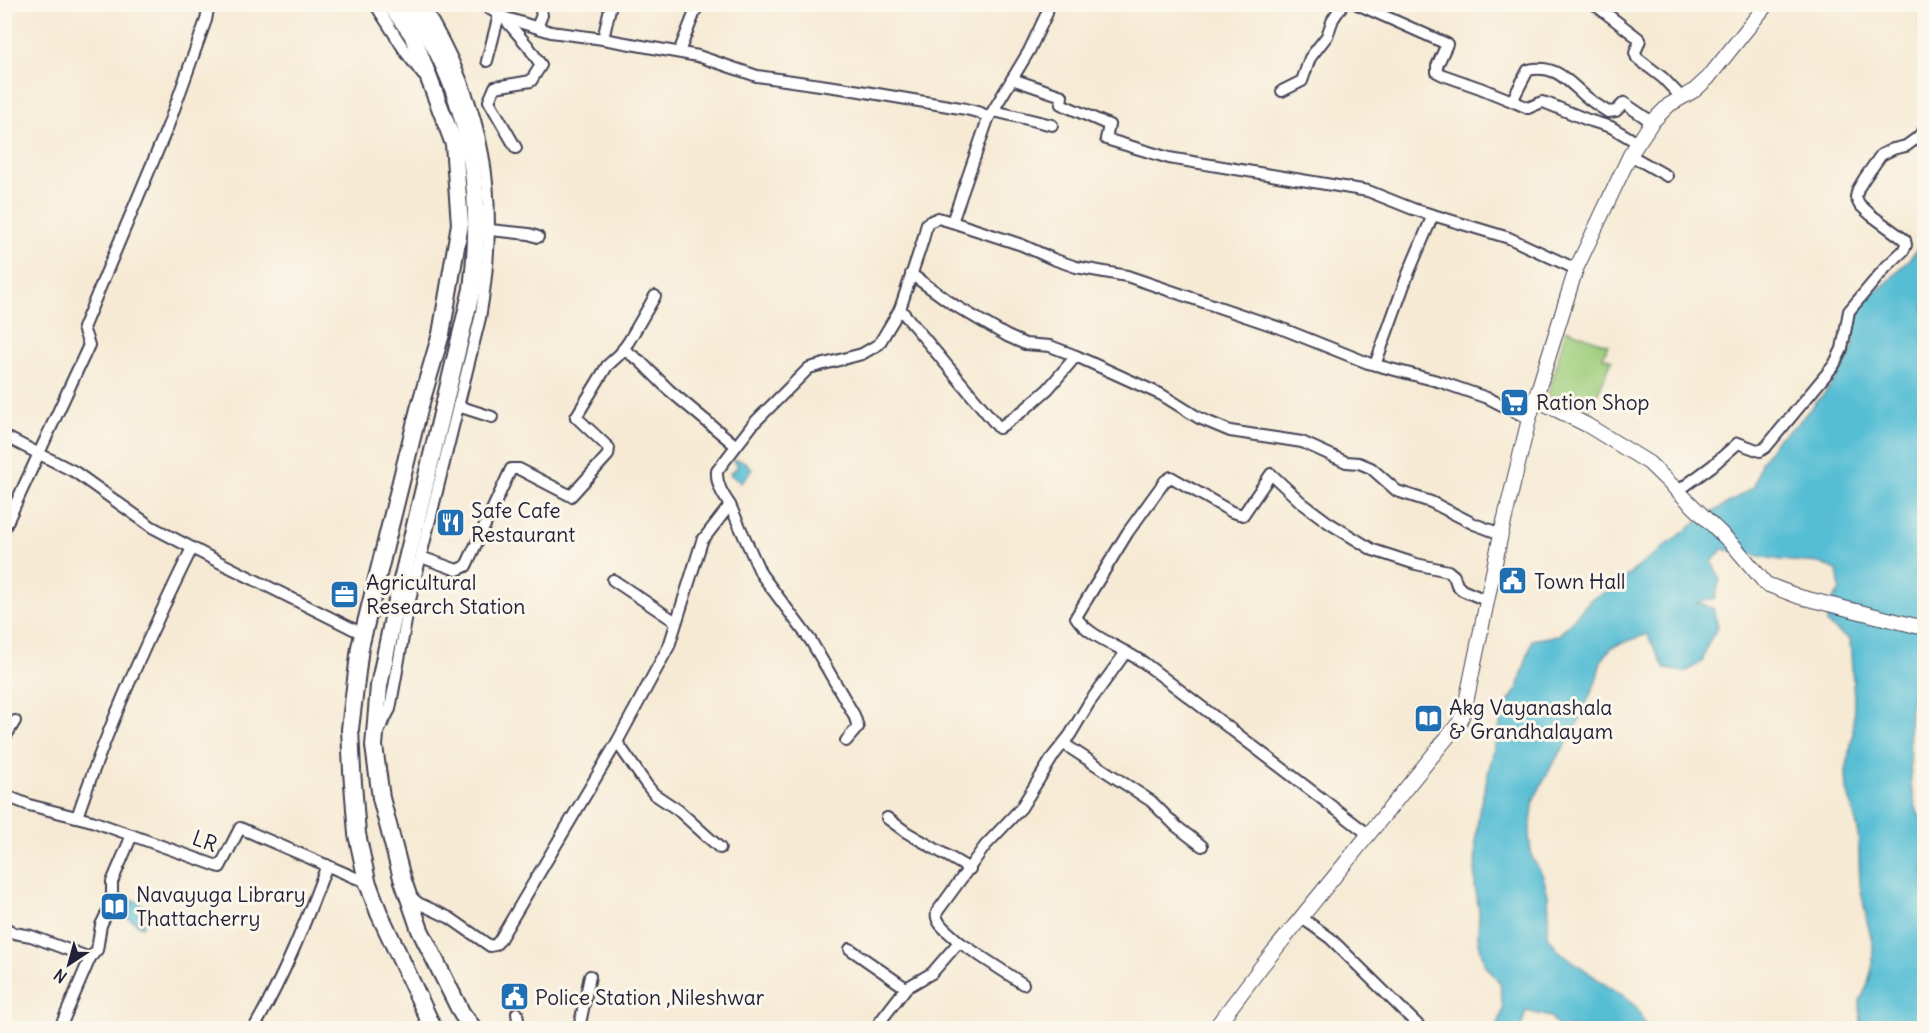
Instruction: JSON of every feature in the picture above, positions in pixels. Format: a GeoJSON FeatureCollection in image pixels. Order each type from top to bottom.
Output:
{"type":"FeatureCollection","features":[{"type":"Feature","properties":{"kind":"highway"},"geometry":{"type":"LineString","coordinates":[[390,4],[412,34],[454,144],[460,224],[441,334],[419,409],[363,634],[354,685],[350,729],[357,834],[367,881],[433,1029]]}},
{"type":"Feature","properties":{"kind":"highway"},"geometry":{"type":"LineString","coordinates":[[409,4],[447,72],[464,118],[473,163],[477,210],[476,253],[469,300],[394,613],[379,686],[374,746],[381,798],[420,930],[462,1014],[473,1029]]}},
{"type":"Feature","properties":{"kind":"main road"},"geometry":{"type":"LineString","coordinates":[[1215,1029],[1261,967],[1459,723],[1464,712],[1501,534],[1529,419],[1576,269],[1630,155],[1652,122],[1668,105],[1682,98],[1708,78],[1767,4]]}},
{"type":"Feature","properties":{"kind":"main road"},"geometry":{"type":"LineString","coordinates":[[1535,399],[1587,425],[1649,463],[1734,546],[1766,584],[1810,599],[1924,628]]}},
{"type":"Feature","properties":{"kind":"street"},"geometry":{"type":"LineString","coordinates":[[4,529],[89,345],[83,328],[168,126],[206,20],[209,4]]}},
{"type":"Feature","properties":{"kind":"street"},"geometry":{"type":"LineString","coordinates":[[375,4],[407,54],[433,87]]}},
{"type":"Feature","properties":{"kind":"street"},"geometry":{"type":"LineString","coordinates":[[375,738],[390,709],[409,604],[480,318],[486,282],[490,230],[484,155],[474,112],[457,66],[422,4]]}},
{"type":"Feature","properties":{"kind":"street"},"geometry":{"type":"LineString","coordinates":[[482,4],[501,16],[551,32],[679,52],[731,66],[757,76],[966,108],[991,115],[1052,125]]}},
{"type":"Feature","properties":{"kind":"street"},"geometry":{"type":"LineString","coordinates":[[537,27],[542,15],[539,4]]}},
{"type":"Feature","properties":{"kind":"street"},"geometry":{"type":"LineString","coordinates":[[603,39],[611,4]]}},
{"type":"Feature","properties":{"kind":"street"},"geometry":{"type":"LineString","coordinates":[[679,52],[698,4]]}},
{"type":"Feature","properties":{"kind":"street"},"geometry":{"type":"LineString","coordinates":[[952,222],[991,115],[1047,13],[1048,4]]}},
{"type":"Feature","properties":{"kind":"street"},"geometry":{"type":"LineString","coordinates":[[1282,92],[1302,81],[1310,58],[1326,36],[1343,4]]}},
{"type":"Feature","properties":{"kind":"street"},"geometry":{"type":"LineString","coordinates":[[1357,4],[1447,44],[1437,66],[1437,72],[1443,75],[1528,108],[1542,102],[1546,103],[1611,127],[1638,143]]}},
{"type":"Feature","properties":{"kind":"street"},"geometry":{"type":"LineString","coordinates":[[1594,4],[1640,40],[1635,53],[1637,58],[1663,78],[1682,98]]}},
{"type":"Feature","properties":{"kind":"street"},"geometry":{"type":"LineString","coordinates":[[487,61],[501,16]]}},
{"type":"Feature","properties":{"kind":"street"},"geometry":{"type":"LineString","coordinates":[[501,16],[528,46],[541,65],[531,81],[495,87],[489,101],[516,148]]}},
{"type":"Feature","properties":{"kind":"street"},"geometry":{"type":"LineString","coordinates":[[1512,100],[1528,70],[1548,69],[1562,76],[1608,112],[1616,111],[1624,103],[1652,122]]}},
{"type":"Feature","properties":{"kind":"street"},"geometry":{"type":"LineString","coordinates":[[1012,79],[1062,96],[1061,104],[1108,125],[1106,139],[1168,158],[1368,190],[1433,215],[1509,238],[1576,269]]}},
{"type":"Feature","properties":{"kind":"street"},"geometry":{"type":"LineString","coordinates":[[1678,491],[1738,443],[1760,451],[1766,447],[1834,365],[1842,349],[1849,311],[1906,245],[1900,234],[1859,204],[1856,197],[1858,189],[1881,155],[1906,146],[1924,130]]}},
{"type":"Feature","properties":{"kind":"street"},"geometry":{"type":"LineString","coordinates":[[1630,155],[1667,176]]}},
{"type":"Feature","properties":{"kind":"street"},"geometry":{"type":"LineString","coordinates":[[1375,365],[1408,274],[1433,215]]}},
{"type":"Feature","properties":{"kind":"street"},"geometry":{"type":"LineString","coordinates":[[846,741],[858,727],[854,715],[811,641],[760,574],[716,477],[717,471],[735,445],[809,368],[862,354],[879,344],[900,309],[927,223],[938,218],[1022,245],[1076,267],[1127,276],[1283,329],[1375,365],[1441,382],[1490,399],[1529,419]]}},
{"type":"Feature","properties":{"kind":"street"},"geometry":{"type":"LineString","coordinates":[[490,230],[538,237]]}},
{"type":"Feature","properties":{"kind":"street"},"geometry":{"type":"LineString","coordinates":[[911,274],[954,304],[1007,336],[1025,344],[1050,346],[1076,356],[1162,395],[1199,418],[1230,431],[1302,442],[1346,462],[1359,463],[1371,468],[1397,490],[1431,502],[1474,524],[1501,534]]}},
{"type":"Feature","properties":{"kind":"street"},"geometry":{"type":"LineString","coordinates":[[421,557],[457,570],[466,566],[512,470],[519,469],[571,496],[608,455],[609,448],[576,417],[607,366],[623,349],[655,296]]}},
{"type":"Feature","properties":{"kind":"street"},"geometry":{"type":"LineString","coordinates":[[900,309],[999,428],[1048,389],[1076,356]]}},
{"type":"Feature","properties":{"kind":"street"},"geometry":{"type":"LineString","coordinates":[[623,349],[640,361],[669,390],[735,445]]}},
{"type":"Feature","properties":{"kind":"street"},"geometry":{"type":"LineString","coordinates":[[458,406],[492,417]]}},
{"type":"Feature","properties":{"kind":"street"},"geometry":{"type":"LineString","coordinates":[[4,436],[75,472],[152,527],[363,634]]}},
{"type":"Feature","properties":{"kind":"street"},"geometry":{"type":"LineString","coordinates":[[1368,834],[1152,669],[1100,638],[1076,617],[1128,532],[1165,481],[1171,477],[1232,512],[1243,515],[1271,474],[1307,507],[1373,550],[1448,572],[1454,576],[1457,585],[1462,590],[1488,601]]}},
{"type":"Feature","properties":{"kind":"street"},"geometry":{"type":"LineString","coordinates":[[408,894],[418,903],[450,918],[483,942],[490,946],[495,945],[617,742],[669,646],[702,541],[730,505]]}},
{"type":"Feature","properties":{"kind":"street"},"geometry":{"type":"LineString","coordinates":[[77,817],[118,708],[192,548]]}},
{"type":"Feature","properties":{"kind":"street"},"geometry":{"type":"LineString","coordinates":[[613,580],[676,622]]}},
{"type":"Feature","properties":{"kind":"street"},"geometry":{"type":"LineString","coordinates":[[1023,984],[959,942],[937,921],[935,916],[985,846],[1021,808],[1089,703],[1126,652]]}},
{"type":"Feature","properties":{"kind":"street"},"geometry":{"type":"LineString","coordinates":[[4,739],[15,721]]}},
{"type":"Feature","properties":{"kind":"street"},"geometry":{"type":"LineString","coordinates":[[617,742],[654,794],[678,810],[720,848]]}},
{"type":"Feature","properties":{"kind":"street"},"geometry":{"type":"LineString","coordinates":[[1064,744],[1151,801],[1176,826],[1202,846]]}},
{"type":"Feature","properties":{"kind":"street","name":"LR"},"geometry":{"type":"LineString","coordinates":[[4,795],[29,805],[77,817],[220,867],[240,828],[367,881]]}},
{"type":"Feature","properties":{"kind":"street"},"geometry":{"type":"LineString","coordinates":[[887,818],[906,832],[970,869]]}},
{"type":"Feature","properties":{"kind":"street"},"geometry":{"type":"LineString","coordinates":[[60,1029],[90,958],[97,950],[101,926],[112,903],[112,882],[132,836]]}},
{"type":"Feature","properties":{"kind":"street"},"geometry":{"type":"LineString","coordinates":[[254,1029],[273,995],[327,866]]}},
{"type":"Feature","properties":{"kind":"street"},"geometry":{"type":"LineString","coordinates":[[1302,918],[1330,938],[1421,1029]]}},
{"type":"Feature","properties":{"kind":"street"},"geometry":{"type":"LineString","coordinates":[[4,927],[14,933],[31,936],[90,958]]}},
{"type":"Feature","properties":{"kind":"street"},"geometry":{"type":"LineString","coordinates":[[877,1029],[879,1023],[906,988],[932,973],[959,942]]}},
{"type":"Feature","properties":{"kind":"street"},"geometry":{"type":"LineString","coordinates":[[850,949],[906,988]]}},
{"type":"Feature","properties":{"kind":"street"},"geometry":{"type":"LineString","coordinates":[[579,1029],[590,976]]}},
{"type":"Feature","properties":{"kind":"street"},"geometry":{"type":"LineString","coordinates":[[517,1013],[519,1029]]}},
{"type":"Feature","properties":{"kind":"green space"},"geometry":{"type":"Polygon","coordinates":[[[1566,329],[1608,345],[1603,357],[1612,360],[1586,419],[1546,403],[1566,329]]]}},
{"type":"Feature","properties":{"kind":"water"},"geometry":{"type":"Polygon","coordinates":[[[1924,243],[1924,516],[1918,528],[1924,550],[1924,649],[1910,707],[1909,730],[1911,786],[1917,811],[1924,823],[1924,1028],[1861,1028],[1860,1001],[1868,984],[1873,964],[1873,944],[1860,885],[1858,829],[1847,790],[1846,772],[1853,734],[1854,698],[1850,640],[1827,624],[1828,606],[1840,590],[1837,570],[1819,563],[1781,560],[1722,549],[1712,562],[1720,579],[1715,598],[1697,603],[1713,608],[1718,627],[1708,643],[1702,662],[1685,672],[1665,669],[1647,634],[1612,647],[1601,661],[1596,681],[1574,732],[1552,765],[1534,799],[1529,837],[1532,858],[1543,876],[1548,895],[1547,935],[1559,951],[1623,995],[1637,1008],[1649,1028],[1559,1028],[1551,1017],[1526,1011],[1521,1028],[1497,1028],[1503,1009],[1500,983],[1484,963],[1478,937],[1479,911],[1475,887],[1476,836],[1479,811],[1504,708],[1518,688],[1532,640],[1559,635],[1592,598],[1615,588],[1633,571],[1694,524],[1754,487],[1761,462],[1776,440],[1797,424],[1829,388],[1843,368],[1854,345],[1852,319],[1862,299],[1885,285],[1924,243]]]}},
{"type":"Feature","properties":{"kind":"water"},"geometry":{"type":"Polygon","coordinates":[[[733,461],[745,462],[752,469],[741,483],[730,474],[738,466],[733,461]]]}},
{"type":"Feature","properties":{"kind":"water"},"geometry":{"type":"Polygon","coordinates":[[[133,899],[152,912],[142,927],[125,916],[133,899]]]}},
{"type":"Feature","properties":{"kind":"place","name":"Ration Shop"},"geometry":{"type":"Point","coordinates":[1515,402]}},
{"type":"Feature","properties":{"kind":"place","name":"Safe Cafe Restaurant"},"geometry":{"type":"Point","coordinates":[450,522]}},
{"type":"Feature","properties":{"kind":"place","name":"Town Hall"},"geometry":{"type":"Point","coordinates":[1513,581]}},
{"type":"Feature","properties":{"kind":"place","name":"Agricultural Research Station"},"geometry":{"type":"Point","coordinates":[345,594]}},
{"type":"Feature","properties":{"kind":"place","name":"Akg Vayanashala & Grandhalayam"},"geometry":{"type":"Point","coordinates":[1428,719]}},
{"type":"Feature","properties":{"kind":"place","name":"Navayuga Library Thattacherry"},"geometry":{"type":"Point","coordinates":[115,906]}},
{"type":"Feature","properties":{"kind":"place","name":"Police Station ,Nileshwar"},"geometry":{"type":"Point","coordinates":[514,997]}}]}
